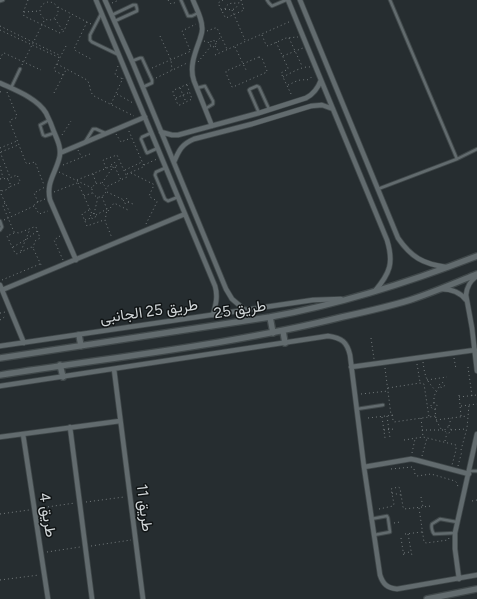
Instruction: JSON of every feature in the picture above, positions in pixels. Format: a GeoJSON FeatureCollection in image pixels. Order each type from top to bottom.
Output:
{"type":"FeatureCollection","features":[{"type":"Feature","properties":{"kind":"street"},"geometry":{"type":"LineString","coordinates":[[96,0],[215,286],[217,299],[213,315]]}},
{"type":"Feature","properties":{"kind":"street"},"geometry":{"type":"LineString","coordinates":[[193,0],[202,22],[202,28],[191,70],[212,126]]}},
{"type":"Feature","properties":{"kind":"street"},"geometry":{"type":"LineString","coordinates":[[287,0],[387,240],[391,261],[388,272],[374,292]]}},
{"type":"Feature","properties":{"kind":"street"},"geometry":{"type":"LineString","coordinates":[[300,0],[398,238],[412,255],[432,265],[446,267]]}},
{"type":"Feature","properties":{"kind":"street"},"geometry":{"type":"LineString","coordinates":[[106,3],[143,87],[226,289],[232,299],[245,310]]}},
{"type":"Feature","properties":{"kind":"street"},"geometry":{"type":"LineString","coordinates":[[306,45],[316,40]]}},
{"type":"Feature","properties":{"kind":"street"},"geometry":{"type":"LineString","coordinates":[[161,132],[178,135],[294,102],[306,98],[316,91],[321,80]]}},
{"type":"Feature","properties":{"kind":"street"},"geometry":{"type":"LineString","coordinates":[[0,83],[36,101],[46,113],[58,141],[60,153],[59,159],[47,186],[49,196],[76,260]]}},
{"type":"Feature","properties":{"kind":"street"},"geometry":{"type":"LineString","coordinates":[[174,162],[182,146],[194,139],[252,124],[310,106],[322,105],[333,108]]}},
{"type":"Feature","properties":{"kind":"street"},"geometry":{"type":"LineString","coordinates":[[60,153],[145,117]]}},
{"type":"Feature","properties":{"kind":"street"},"geometry":{"type":"LineString","coordinates":[[2,290],[186,214]]}},
{"type":"Feature","properties":{"kind":"street"},"geometry":{"type":"LineString","coordinates":[[468,259],[477,252]]}},
{"type":"Feature","properties":{"kind":"street","name":"طريق 25"},"geometry":{"type":"LineString","coordinates":[[0,358],[297,312],[349,300],[477,256]]}},
{"type":"Feature","properties":{"kind":"street"},"geometry":{"type":"LineString","coordinates":[[477,275],[468,285],[466,290],[477,371]]}},
{"type":"Feature","properties":{"kind":"street","name":"طريق 25"},"geometry":{"type":"LineString","coordinates":[[0,375],[60,365],[199,346],[283,331],[410,300],[477,275]]}},
{"type":"Feature","properties":{"kind":"street"},"geometry":{"type":"LineString","coordinates":[[0,285],[24,343]]}},
{"type":"Feature","properties":{"kind":"street"},"geometry":{"type":"LineString","coordinates":[[437,290],[444,289],[457,292],[463,296],[467,302]]}},
{"type":"Feature","properties":{"kind":"street","name":"طريق 25 الجانبى"},"geometry":{"type":"LineString","coordinates":[[0,346],[319,300],[349,300]]}},
{"type":"Feature","properties":{"kind":"street"},"geometry":{"type":"LineString","coordinates":[[270,317],[273,333]]}},
{"type":"Feature","properties":{"kind":"street"},"geometry":{"type":"LineString","coordinates":[[283,331],[285,343]]}},
{"type":"Feature","properties":{"kind":"street"},"geometry":{"type":"LineString","coordinates":[[79,335],[80,346]]}},
{"type":"Feature","properties":{"kind":"street"},"geometry":{"type":"LineString","coordinates":[[0,386],[328,336],[336,337],[343,341],[348,348],[371,519],[382,580],[386,585],[397,589],[477,575]]}},
{"type":"Feature","properties":{"kind":"street"},"geometry":{"type":"LineString","coordinates":[[351,367],[475,350]]}},
{"type":"Feature","properties":{"kind":"street"},"geometry":{"type":"LineString","coordinates":[[60,365],[62,377]]}},
{"type":"Feature","properties":{"kind":"street","name":"طريق 11"},"geometry":{"type":"LineString","coordinates":[[114,369],[143,599]]}},
{"type":"Feature","properties":{"kind":"street"},"geometry":{"type":"LineString","coordinates":[[0,437],[120,421]]}},
{"type":"Feature","properties":{"kind":"street"},"geometry":{"type":"LineString","coordinates":[[70,428],[92,599]]}},
{"type":"Feature","properties":{"kind":"street","name":"طريق 4"},"geometry":{"type":"LineString","coordinates":[[23,434],[48,599]]}},
{"type":"Feature","properties":{"kind":"street"},"geometry":{"type":"LineString","coordinates":[[459,579],[455,549],[455,532],[477,434]]}},
{"type":"Feature","properties":{"kind":"street"},"geometry":{"type":"LineString","coordinates":[[364,467],[411,459],[421,460],[457,471],[469,473]]}},
{"type":"Feature","properties":{"kind":"street"},"geometry":{"type":"LineString","coordinates":[[427,599],[477,589]]}},
{"type":"Feature","properties":{"kind":"lane"},"geometry":{"type":"LineString","coordinates":[[181,0],[188,16],[198,13]]}},
{"type":"Feature","properties":{"kind":"lane"},"geometry":{"type":"LineString","coordinates":[[267,0],[272,6],[287,0]]}},
{"type":"Feature","properties":{"kind":"lane"},"geometry":{"type":"LineString","coordinates":[[390,0],[457,159]]}},
{"type":"Feature","properties":{"kind":"lane"},"geometry":{"type":"LineString","coordinates":[[111,15],[134,5],[137,9],[137,11],[114,21]]}},
{"type":"Feature","properties":{"kind":"lane"},"geometry":{"type":"LineString","coordinates":[[102,14],[90,35],[90,40],[119,55]]}},
{"type":"Feature","properties":{"kind":"lane"},"geometry":{"type":"LineString","coordinates":[[132,61],[142,58],[152,80],[152,83],[143,87]]}},
{"type":"Feature","properties":{"kind":"lane"},"geometry":{"type":"LineString","coordinates":[[11,88],[20,69]]}},
{"type":"Feature","properties":{"kind":"lane"},"geometry":{"type":"LineString","coordinates":[[197,88],[204,85],[213,101],[213,104],[205,109]]}},
{"type":"Feature","properties":{"kind":"lane"},"geometry":{"type":"LineString","coordinates":[[259,113],[249,90],[257,86],[259,87],[269,110]]}},
{"type":"Feature","properties":{"kind":"lane"},"geometry":{"type":"LineString","coordinates":[[49,120],[41,123],[40,125],[43,135],[46,136],[54,133]]}},
{"type":"Feature","properties":{"kind":"lane"},"geometry":{"type":"LineString","coordinates":[[85,142],[93,128],[106,134]]}},
{"type":"Feature","properties":{"kind":"lane"},"geometry":{"type":"LineString","coordinates":[[152,133],[142,137],[141,139],[147,153],[158,148]]}},
{"type":"Feature","properties":{"kind":"lane"},"geometry":{"type":"LineString","coordinates":[[378,189],[457,159],[477,149]]}},
{"type":"Feature","properties":{"kind":"lane"},"geometry":{"type":"LineString","coordinates":[[166,167],[156,172],[155,175],[165,199],[168,201],[178,197]]}},
{"type":"Feature","properties":{"kind":"lane"},"geometry":{"type":"LineString","coordinates":[[0,221],[2,227],[0,230]]}},
{"type":"Feature","properties":{"kind":"lane"},"geometry":{"type":"LineString","coordinates":[[356,409],[383,405]]}},
{"type":"Feature","properties":{"kind":"lane"},"geometry":{"type":"LineString","coordinates":[[471,461],[477,462]]}},
{"type":"Feature","properties":{"kind":"lane"},"geometry":{"type":"LineString","coordinates":[[469,473],[477,471]]}},
{"type":"Feature","properties":{"kind":"lane"},"geometry":{"type":"LineString","coordinates":[[371,519],[387,516],[389,524],[390,532],[374,535]]}},
{"type":"Feature","properties":{"kind":"lane"},"geometry":{"type":"LineString","coordinates":[[455,532],[434,534],[432,524],[440,519],[457,522]]}},
{"type":"Feature","properties":{"kind":"path"},"geometry":{"type":"LineString","coordinates":[[23,12],[28,0]]}},
{"type":"Feature","properties":{"kind":"path"},"geometry":{"type":"LineString","coordinates":[[44,0],[54,2],[71,14],[95,26]]}},
{"type":"Feature","properties":{"kind":"path"},"geometry":{"type":"LineString","coordinates":[[106,3],[119,0]]}},
{"type":"Feature","properties":{"kind":"path"},"geometry":{"type":"LineString","coordinates":[[168,0],[170,4],[181,0]]}},
{"type":"Feature","properties":{"kind":"path"},"geometry":{"type":"LineString","coordinates":[[222,10],[232,10],[237,7],[238,3],[241,1],[244,10],[226,18],[218,3],[223,0]]}},
{"type":"Feature","properties":{"kind":"path"},"geometry":{"type":"LineString","coordinates":[[49,1],[42,4],[40,10],[41,16],[45,19],[55,19]]}},
{"type":"Feature","properties":{"kind":"path"},"geometry":{"type":"LineString","coordinates":[[225,9],[229,3],[238,3]]}},
{"type":"Feature","properties":{"kind":"path"},"geometry":{"type":"LineString","coordinates":[[55,19],[58,13],[58,6]]}},
{"type":"Feature","properties":{"kind":"path"},"geometry":{"type":"LineString","coordinates":[[23,12],[40,10]]}},
{"type":"Feature","properties":{"kind":"path"},"geometry":{"type":"LineString","coordinates":[[232,10],[246,41]]}},
{"type":"Feature","properties":{"kind":"path"},"geometry":{"type":"LineString","coordinates":[[23,12],[24,16],[42,25],[60,33],[64,31]]}},
{"type":"Feature","properties":{"kind":"path"},"geometry":{"type":"LineString","coordinates":[[64,31],[71,14]]}},
{"type":"Feature","properties":{"kind":"path"},"geometry":{"type":"LineString","coordinates":[[20,69],[45,19]]}},
{"type":"Feature","properties":{"kind":"path"},"geometry":{"type":"LineString","coordinates":[[55,19],[64,31]]}},
{"type":"Feature","properties":{"kind":"path"},"geometry":{"type":"LineString","coordinates":[[215,55],[296,19]]}},
{"type":"Feature","properties":{"kind":"path"},"geometry":{"type":"LineString","coordinates":[[87,22],[74,49],[91,59]]}},
{"type":"Feature","properties":{"kind":"path"},"geometry":{"type":"LineString","coordinates":[[147,70],[190,51],[182,31],[202,22]]}},
{"type":"Feature","properties":{"kind":"path"},"geometry":{"type":"LineString","coordinates":[[0,26],[61,56]]}},
{"type":"Feature","properties":{"kind":"path"},"geometry":{"type":"LineString","coordinates":[[201,34],[216,28],[218,29],[227,49]]}},
{"type":"Feature","properties":{"kind":"path"},"geometry":{"type":"LineString","coordinates":[[0,30],[60,58]]}},
{"type":"Feature","properties":{"kind":"path"},"geometry":{"type":"LineString","coordinates":[[261,34],[267,45],[289,37],[303,37]]}},
{"type":"Feature","properties":{"kind":"path"},"geometry":{"type":"LineString","coordinates":[[160,36],[171,60],[172,71]]}},
{"type":"Feature","properties":{"kind":"path"},"geometry":{"type":"LineString","coordinates":[[219,53],[215,46],[216,42],[222,37]]}},
{"type":"Feature","properties":{"kind":"path"},"geometry":{"type":"LineString","coordinates":[[289,37],[302,67]]}},
{"type":"Feature","properties":{"kind":"path"},"geometry":{"type":"LineString","coordinates":[[191,70],[211,46],[210,43],[212,40],[215,40],[216,42]]}},
{"type":"Feature","properties":{"kind":"path"},"geometry":{"type":"LineString","coordinates":[[276,42],[288,68],[281,72],[294,102]]}},
{"type":"Feature","properties":{"kind":"path"},"geometry":{"type":"LineString","coordinates":[[283,56],[306,45]]}},
{"type":"Feature","properties":{"kind":"path"},"geometry":{"type":"LineString","coordinates":[[63,75],[54,70],[66,46]]}},
{"type":"Feature","properties":{"kind":"path"},"geometry":{"type":"LineString","coordinates":[[235,46],[247,72]]}},
{"type":"Feature","properties":{"kind":"path"},"geometry":{"type":"LineString","coordinates":[[0,59],[4,53],[41,70]]}},
{"type":"Feature","properties":{"kind":"path"},"geometry":{"type":"LineString","coordinates":[[261,57],[268,72],[233,87],[226,72],[243,64],[261,57]]}},
{"type":"Feature","properties":{"kind":"path"},"geometry":{"type":"LineString","coordinates":[[111,105],[123,79],[115,74],[121,60]]}},
{"type":"Feature","properties":{"kind":"path"},"geometry":{"type":"LineString","coordinates":[[152,80],[193,61]]}},
{"type":"Feature","properties":{"kind":"path"},"geometry":{"type":"LineString","coordinates":[[57,64],[87,80],[90,84],[93,95],[140,119]]}},
{"type":"Feature","properties":{"kind":"path"},"geometry":{"type":"LineString","coordinates":[[283,77],[306,66],[316,69],[309,80],[301,80],[287,86]]}},
{"type":"Feature","properties":{"kind":"path"},"geometry":{"type":"LineString","coordinates":[[54,93],[66,69]]}},
{"type":"Feature","properties":{"kind":"path"},"geometry":{"type":"LineString","coordinates":[[187,85],[192,99],[179,105],[173,92],[194,81]]}},
{"type":"Feature","properties":{"kind":"path"},"geometry":{"type":"LineString","coordinates":[[180,88],[186,102]]}},
{"type":"Feature","properties":{"kind":"path"},"geometry":{"type":"LineString","coordinates":[[0,92],[6,90],[16,115],[16,118],[10,121],[26,164],[35,162],[47,186],[34,193],[38,202]]}},
{"type":"Feature","properties":{"kind":"path"},"geometry":{"type":"LineString","coordinates":[[176,99],[190,92]]}},
{"type":"Feature","properties":{"kind":"path"},"geometry":{"type":"LineString","coordinates":[[116,94],[140,106]]}},
{"type":"Feature","properties":{"kind":"path"},"geometry":{"type":"LineString","coordinates":[[58,141],[71,121]]}},
{"type":"Feature","properties":{"kind":"path"},"geometry":{"type":"LineString","coordinates":[[126,125],[144,165]]}},
{"type":"Feature","properties":{"kind":"path"},"geometry":{"type":"LineString","coordinates":[[114,130],[120,142],[132,138]]}},
{"type":"Feature","properties":{"kind":"path"},"geometry":{"type":"LineString","coordinates":[[0,148],[17,140]]}},
{"type":"Feature","properties":{"kind":"path"},"geometry":{"type":"LineString","coordinates":[[10,177],[0,152],[19,144]]}},
{"type":"Feature","properties":{"kind":"path"},"geometry":{"type":"LineString","coordinates":[[76,146],[81,157]]}},
{"type":"Feature","properties":{"kind":"path"},"geometry":{"type":"LineString","coordinates":[[55,169],[90,154]]}},
{"type":"Feature","properties":{"kind":"path"},"geometry":{"type":"LineString","coordinates":[[106,168],[103,160],[118,155],[127,178],[106,187]]}},
{"type":"Feature","properties":{"kind":"path"},"geometry":{"type":"LineString","coordinates":[[126,174],[162,157]]}},
{"type":"Feature","properties":{"kind":"path"},"geometry":{"type":"LineString","coordinates":[[116,165],[114,162],[111,165],[121,180]]}},
{"type":"Feature","properties":{"kind":"path"},"geometry":{"type":"LineString","coordinates":[[102,183],[113,167],[121,162]]}},
{"type":"Feature","properties":{"kind":"path"},"geometry":{"type":"LineString","coordinates":[[124,170],[142,162]]}},
{"type":"Feature","properties":{"kind":"path"},"geometry":{"type":"LineString","coordinates":[[0,166],[4,178]]}},
{"type":"Feature","properties":{"kind":"path"},"geometry":{"type":"LineString","coordinates":[[134,166],[136,170]]}},
{"type":"Feature","properties":{"kind":"path"},"geometry":{"type":"LineString","coordinates":[[76,180],[106,168],[113,167]]}},
{"type":"Feature","properties":{"kind":"path"},"geometry":{"type":"LineString","coordinates":[[55,169],[92,188]]}},
{"type":"Feature","properties":{"kind":"path"},"geometry":{"type":"LineString","coordinates":[[131,172],[155,185],[149,196],[157,202],[142,232]]}},
{"type":"Feature","properties":{"kind":"path"},"geometry":{"type":"LineString","coordinates":[[93,174],[96,183]]}},
{"type":"Feature","properties":{"kind":"path"},"geometry":{"type":"LineString","coordinates":[[7,179],[18,175],[20,182],[6,190],[0,190],[12,216]]}},
{"type":"Feature","properties":{"kind":"path"},"geometry":{"type":"LineString","coordinates":[[0,179],[7,179],[10,184],[9,187]]}},
{"type":"Feature","properties":{"kind":"path"},"geometry":{"type":"LineString","coordinates":[[0,221],[35,206],[35,204],[49,196],[79,182]]}},
{"type":"Feature","properties":{"kind":"path"},"geometry":{"type":"LineString","coordinates":[[79,182],[90,210],[94,214]]}},
{"type":"Feature","properties":{"kind":"path"},"geometry":{"type":"LineString","coordinates":[[96,183],[102,183],[106,187],[107,192],[104,196],[98,197],[93,193],[92,188],[96,183]]}},
{"type":"Feature","properties":{"kind":"path"},"geometry":{"type":"LineString","coordinates":[[107,192],[124,200],[125,203]]}},
{"type":"Feature","properties":{"kind":"path"},"geometry":{"type":"LineString","coordinates":[[84,197],[93,193]]}},
{"type":"Feature","properties":{"kind":"path"},"geometry":{"type":"LineString","coordinates":[[128,195],[128,202]]}},
{"type":"Feature","properties":{"kind":"path"},"geometry":{"type":"LineString","coordinates":[[96,223],[94,219],[96,216],[94,214],[98,197]]}},
{"type":"Feature","properties":{"kind":"path"},"geometry":{"type":"LineString","coordinates":[[102,197],[107,210],[105,220],[114,244]]}},
{"type":"Feature","properties":{"kind":"path"},"geometry":{"type":"LineString","coordinates":[[124,200],[124,198],[127,198]]}},
{"type":"Feature","properties":{"kind":"path"},"geometry":{"type":"LineString","coordinates":[[122,207],[128,202],[133,204]]}},
{"type":"Feature","properties":{"kind":"path"},"geometry":{"type":"LineString","coordinates":[[6,203],[3,206],[14,232]]}},
{"type":"Feature","properties":{"kind":"path"},"geometry":{"type":"LineString","coordinates":[[85,221],[91,218],[94,214],[110,209],[114,203],[130,211]]}},
{"type":"Feature","properties":{"kind":"path"},"geometry":{"type":"LineString","coordinates":[[35,206],[38,214],[40,215],[54,208]]}},
{"type":"Feature","properties":{"kind":"path"},"geometry":{"type":"LineString","coordinates":[[90,210],[82,214],[88,227],[105,220]]}},
{"type":"Feature","properties":{"kind":"path"},"geometry":{"type":"LineString","coordinates":[[33,248],[31,247],[15,253],[7,236],[14,232],[19,233],[35,227],[40,238],[35,241],[33,248],[44,273]]}},
{"type":"Feature","properties":{"kind":"path"},"geometry":{"type":"LineString","coordinates":[[20,252],[31,228]]}},
{"type":"Feature","properties":{"kind":"path"},"geometry":{"type":"LineString","coordinates":[[12,247],[37,231]]}},
{"type":"Feature","properties":{"kind":"path"},"geometry":{"type":"LineString","coordinates":[[64,234],[54,240],[65,264]]}},
{"type":"Feature","properties":{"kind":"path"},"geometry":{"type":"LineString","coordinates":[[0,281],[40,263]]}},
{"type":"Feature","properties":{"kind":"path"},"geometry":{"type":"LineString","coordinates":[[0,320],[12,314]]}},
{"type":"Feature","properties":{"kind":"path"},"geometry":{"type":"LineString","coordinates":[[371,338],[374,364]]}},
{"type":"Feature","properties":{"kind":"path"},"geometry":{"type":"LineString","coordinates":[[454,353],[456,369]]}},
{"type":"Feature","properties":{"kind":"path"},"geometry":{"type":"LineString","coordinates":[[423,357],[427,380],[436,391]]}},
{"type":"Feature","properties":{"kind":"path"},"geometry":{"type":"LineString","coordinates":[[416,358],[420,383]]}},
{"type":"Feature","properties":{"kind":"path"},"geometry":{"type":"LineString","coordinates":[[384,363],[394,422],[436,416]]}},
{"type":"Feature","properties":{"kind":"path"},"geometry":{"type":"LineString","coordinates":[[468,367],[472,396]]}},
{"type":"Feature","properties":{"kind":"path"},"geometry":{"type":"LineString","coordinates":[[427,380],[447,377]]}},
{"type":"Feature","properties":{"kind":"path"},"geometry":{"type":"LineString","coordinates":[[439,386],[441,388],[444,387],[443,378]]}},
{"type":"Feature","properties":{"kind":"path"},"geometry":{"type":"LineString","coordinates":[[388,388],[423,383],[425,385],[429,417]]}},
{"type":"Feature","properties":{"kind":"path"},"geometry":{"type":"LineString","coordinates":[[441,430],[436,420],[435,409],[437,404],[434,403],[433,397],[440,383],[443,383]]}},
{"type":"Feature","properties":{"kind":"path"},"geometry":{"type":"LineString","coordinates":[[355,395],[388,391]]}},
{"type":"Feature","properties":{"kind":"path"},"geometry":{"type":"LineString","coordinates":[[462,416],[459,396],[477,395]]}},
{"type":"Feature","properties":{"kind":"path"},"geometry":{"type":"LineString","coordinates":[[434,403],[431,407],[435,409]]}},
{"type":"Feature","properties":{"kind":"path"},"geometry":{"type":"LineString","coordinates":[[460,406],[477,404]]}},
{"type":"Feature","properties":{"kind":"path"},"geometry":{"type":"LineString","coordinates":[[457,471],[466,429],[469,405]]}},
{"type":"Feature","properties":{"kind":"path"},"geometry":{"type":"LineString","coordinates":[[368,418],[393,415]]}},
{"type":"Feature","properties":{"kind":"path"},"geometry":{"type":"LineString","coordinates":[[436,420],[468,415]]}},
{"type":"Feature","properties":{"kind":"path"},"geometry":{"type":"LineString","coordinates":[[382,416],[385,438]]}},
{"type":"Feature","properties":{"kind":"path"},"geometry":{"type":"LineString","coordinates":[[387,416],[390,438]]}},
{"type":"Feature","properties":{"kind":"path"},"geometry":{"type":"LineString","coordinates":[[421,418],[423,437]]}},
{"type":"Feature","properties":{"kind":"path"},"geometry":{"type":"LineString","coordinates":[[451,418],[449,427],[451,430]]}},
{"type":"Feature","properties":{"kind":"path"},"geometry":{"type":"LineString","coordinates":[[422,430],[444,430],[446,427],[449,427]]}},
{"type":"Feature","properties":{"kind":"path"},"geometry":{"type":"LineString","coordinates":[[384,430],[394,429]]}},
{"type":"Feature","properties":{"kind":"path"},"geometry":{"type":"LineString","coordinates":[[444,442],[447,433],[451,430],[466,429]]}},
{"type":"Feature","properties":{"kind":"path"},"geometry":{"type":"LineString","coordinates":[[444,430],[447,433]]}},
{"type":"Feature","properties":{"kind":"path"},"geometry":{"type":"LineString","coordinates":[[404,440],[423,437],[456,445],[451,469]]}},
{"type":"Feature","properties":{"kind":"path"},"geometry":{"type":"LineString","coordinates":[[421,460],[426,438]]}},
{"type":"Feature","properties":{"kind":"path"},"geometry":{"type":"LineString","coordinates":[[411,459],[415,439]]}},
{"type":"Feature","properties":{"kind":"path"},"geometry":{"type":"LineString","coordinates":[[456,450],[462,451]]}},
{"type":"Feature","properties":{"kind":"path"},"geometry":{"type":"LineString","coordinates":[[391,469],[412,467],[417,476],[433,474],[455,481],[458,487]]}},
{"type":"Feature","properties":{"kind":"path"},"geometry":{"type":"LineString","coordinates":[[379,509],[393,506],[392,488],[399,487],[404,509],[431,506]]}},
{"type":"Feature","properties":{"kind":"path"},"geometry":{"type":"LineString","coordinates":[[392,493],[402,496]]}},
{"type":"Feature","properties":{"kind":"path"},"geometry":{"type":"LineString","coordinates":[[0,514],[130,496]]}},
{"type":"Feature","properties":{"kind":"path"},"geometry":{"type":"LineString","coordinates":[[421,497],[423,508]]}},
{"type":"Feature","properties":{"kind":"path"},"geometry":{"type":"LineString","coordinates":[[472,501],[477,500]]}},
{"type":"Feature","properties":{"kind":"path"},"geometry":{"type":"LineString","coordinates":[[389,524],[400,522]]}},
{"type":"Feature","properties":{"kind":"path"},"geometry":{"type":"LineString","coordinates":[[405,534],[423,532]]}},
{"type":"Feature","properties":{"kind":"path"},"geometry":{"type":"LineString","coordinates":[[408,534],[412,556]]}},
{"type":"Feature","properties":{"kind":"path"},"geometry":{"type":"LineString","coordinates":[[401,538],[404,557]]}},
{"type":"Feature","properties":{"kind":"path"},"geometry":{"type":"LineString","coordinates":[[403,553],[411,552]]}},
{"type":"Feature","properties":{"kind":"path"},"geometry":{"type":"LineString","coordinates":[[0,580],[44,574]]}}]}
